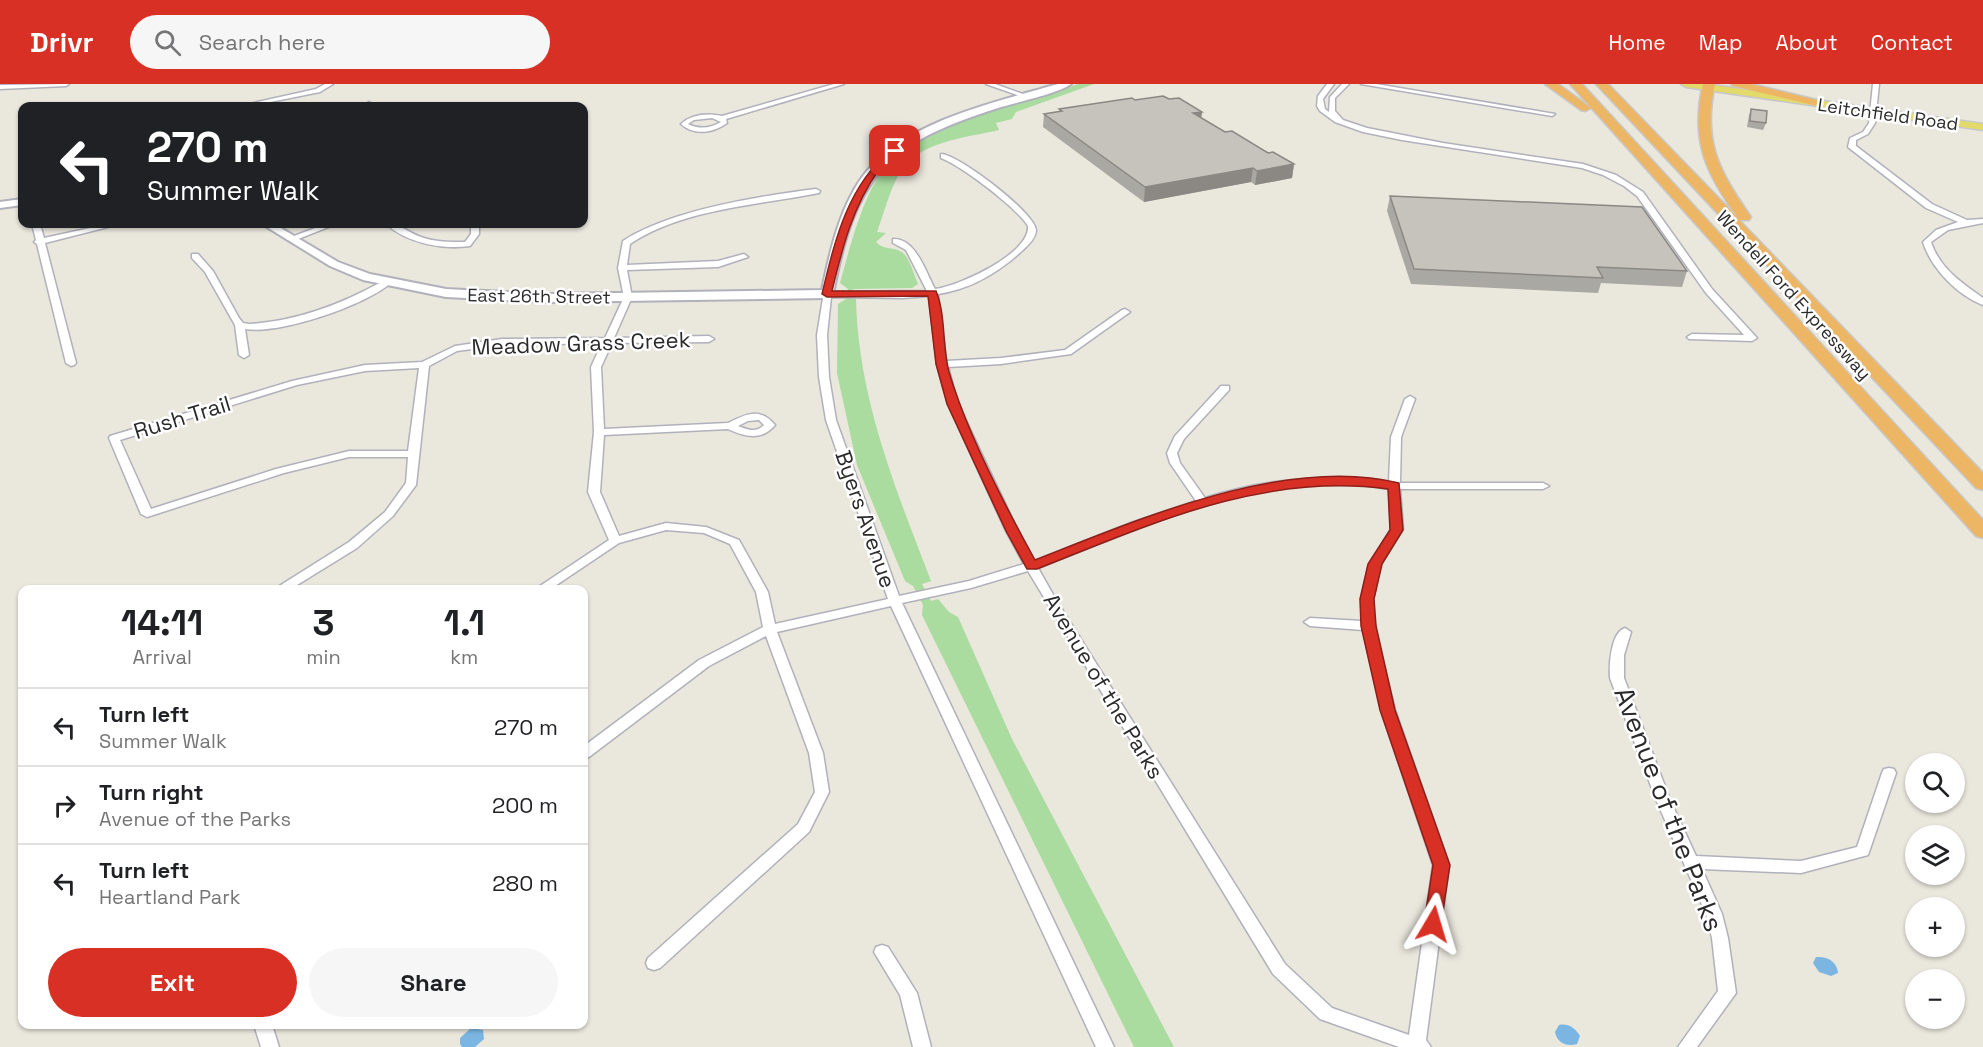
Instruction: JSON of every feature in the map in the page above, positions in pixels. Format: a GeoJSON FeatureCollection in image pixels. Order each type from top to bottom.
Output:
{"type":"FeatureCollection","features":[{"type":"Feature","properties":{"kind":"highway"},"geometry":{"type":"LineString","coordinates":[[1551,84],[1589,111],[1658,174]]}},
{"type":"Feature","properties":{"kind":"highway","name":"Wendell Ford Expressway"},"geometry":{"type":"LineString","coordinates":[[1575,84],[1983,532]]}},
{"type":"Feature","properties":{"kind":"highway","name":"Wendell Ford Expressway"},"geometry":{"type":"LineString","coordinates":[[1602,84],[1983,484]]}},
{"type":"Feature","properties":{"kind":"highway"},"geometry":{"type":"LineString","coordinates":[[1737,84],[1817,103]]}},
{"type":"Feature","properties":{"kind":"highway"},"geometry":{"type":"LineString","coordinates":[[1709,86],[1703,130],[1705,148],[1713,170],[1736,207],[1820,314]]}},
{"type":"Feature","properties":{"kind":"main road","name":"Leitchfield Road"},"geometry":{"type":"LineString","coordinates":[[1686,84],[1983,127]]}},
{"type":"Feature","properties":{"kind":"street"},"geometry":{"type":"LineString","coordinates":[[0,87],[66,84]]}},
{"type":"Feature","properties":{"kind":"street"},"geometry":{"type":"LineString","coordinates":[[264,102],[318,92],[330,84]]}},
{"type":"Feature","properties":{"kind":"street"},"geometry":{"type":"LineString","coordinates":[[722,118],[723,124],[707,129],[692,129],[684,124],[699,116],[722,118],[841,84]]}},
{"type":"Feature","properties":{"kind":"street"},"geometry":{"type":"LineString","coordinates":[[989,84],[1028,97]]}},
{"type":"Feature","properties":{"kind":"street","name":"Byers Avenue"},"geometry":{"type":"LineString","coordinates":[[1067,84],[928,132],[905,144],[877,166],[860,192],[839,242],[827,294],[822,335],[824,377],[831,420],[894,601],[1105,1047]]}},
{"type":"Feature","properties":{"kind":"street"},"geometry":{"type":"LineString","coordinates":[[1331,84],[1322,93],[1319,105],[1323,112],[1340,121],[1382,135],[1578,164],[1627,184],[1640,194],[1709,291],[1752,338],[1692,337]]}},
{"type":"Feature","properties":{"kind":"street"},"geometry":{"type":"LineString","coordinates":[[1340,121],[1332,111],[1332,98],[1346,84]]}},
{"type":"Feature","properties":{"kind":"street"},"geometry":{"type":"LineString","coordinates":[[1364,84],[1552,114]]}},
{"type":"Feature","properties":{"kind":"street"},"geometry":{"type":"LineString","coordinates":[[1876,84],[1872,123],[1866,133],[1852,139],[1852,147],[1929,206],[1966,223]]}},
{"type":"Feature","properties":{"kind":"street"},"geometry":{"type":"LineString","coordinates":[[827,294],[933,293],[962,286],[988,273],[1022,247],[1034,232],[1034,227],[1024,215],[959,162],[944,156]]}},
{"type":"Feature","properties":{"kind":"street"},"geometry":{"type":"LineString","coordinates":[[615,541],[594,492],[599,432],[596,367],[628,297],[622,268],[626,243],[641,232],[780,195],[816,191]]}},
{"type":"Feature","properties":{"kind":"street"},"geometry":{"type":"LineString","coordinates":[[0,205],[18,203]]}},
{"type":"Feature","properties":{"kind":"street"},"geometry":{"type":"LineString","coordinates":[[1983,220],[1950,225],[1935,233],[1928,242],[1930,254],[1941,270],[1983,302]]}},
{"type":"Feature","properties":{"kind":"street"},"geometry":{"type":"LineString","coordinates":[[36,228],[38,242],[71,363]]}},
{"type":"Feature","properties":{"kind":"street"},"geometry":{"type":"LineString","coordinates":[[38,242],[100,228]]}},
{"type":"Feature","properties":{"kind":"street","name":"East 26th Street"},"geometry":{"type":"LineString","coordinates":[[274,228],[334,264],[388,282],[446,293],[495,297],[827,294]]}},
{"type":"Feature","properties":{"kind":"street"},"geometry":{"type":"LineString","coordinates":[[290,238],[320,228]]}},
{"type":"Feature","properties":{"kind":"street"},"geometry":{"type":"LineString","coordinates":[[396,228],[428,243],[467,244],[475,234],[475,228]]}},
{"type":"Feature","properties":{"kind":"street","name":"Avenue of the Parks"},"geometry":{"type":"LineString","coordinates":[[896,241],[909,248],[933,293],[942,364],[953,404],[1012,531],[1049,598],[1279,969],[1326,1014],[1418,1046]]}},
{"type":"Feature","properties":{"kind":"street"},"geometry":{"type":"LineString","coordinates":[[195,256],[209,271],[240,325],[244,355]]}},
{"type":"Feature","properties":{"kind":"street"},"geometry":{"type":"LineString","coordinates":[[622,268],[718,264],[744,257]]}},
{"type":"Feature","properties":{"kind":"street"},"geometry":{"type":"LineString","coordinates":[[240,325],[258,327],[328,311],[348,304],[388,282]]}},
{"type":"Feature","properties":{"kind":"street"},"geometry":{"type":"LineString","coordinates":[[942,364],[1001,361],[1068,352],[1125,312]]}},
{"type":"Feature","properties":{"kind":"street","name":"Meadow Grass Creek"},"geometry":{"type":"LineString","coordinates":[[424,365],[455,349],[502,342],[709,339]]}},
{"type":"Feature","properties":{"kind":"street"},"geometry":{"type":"LineString","coordinates":[[287,585],[353,545],[389,514],[412,483],[413,454],[424,365]]}},
{"type":"Feature","properties":{"kind":"street","name":"Rush Trail"},"geometry":{"type":"LineString","coordinates":[[413,454],[349,454],[280,471],[147,514],[114,438],[307,381],[365,368],[424,365]]}},
{"type":"Feature","properties":{"kind":"street"},"geometry":{"type":"LineString","coordinates":[[1203,503],[1175,463],[1172,453],[1179,438],[1225,388]]}},
{"type":"Feature","properties":{"kind":"street"},"geometry":{"type":"LineString","coordinates":[[1410,399],[1396,437],[1394,486],[1397,530],[1375,564],[1367,599],[1368,626],[1388,710],[1441,865],[1418,1046]]}},
{"type":"Feature","properties":{"kind":"street"},"geometry":{"type":"LineString","coordinates":[[599,432],[730,426]]}},
{"type":"Feature","properties":{"kind":"street"},"geometry":{"type":"LineString","coordinates":[[588,750],[704,663],[770,629],[971,584],[1032,566],[1135,525],[1230,495],[1290,483],[1355,481],[1394,486],[1543,486]]}},
{"type":"Feature","properties":{"kind":"street"},"geometry":{"type":"LineString","coordinates":[[548,585],[615,541],[666,526],[706,530],[735,542],[762,592],[770,629],[816,753],[822,792],[804,828],[654,963]]}},
{"type":"Feature","properties":{"kind":"street"},"geometry":{"type":"LineString","coordinates":[[1310,622],[1368,626]]}},
{"type":"Feature","properties":{"kind":"street","name":"Avenue of the Parks"},"geometry":{"type":"LineString","coordinates":[[1624,632],[1617,651],[1615,665],[1617,678],[1664,802],[1714,914],[1720,938],[1727,993],[1687,1047]]}},
{"type":"Feature","properties":{"kind":"street"},"geometry":{"type":"LineString","coordinates":[[1692,862],[1801,867],[1863,851],[1889,773]]}},
{"type":"Feature","properties":{"kind":"street"},"geometry":{"type":"LineString","coordinates":[[882,952],[908,993],[922,1047]]}},
{"type":"Feature","properties":{"kind":"street"},"geometry":{"type":"LineString","coordinates":[[264,1029],[270,1047]]}},
{"type":"Feature","properties":{"kind":"green space"},"geometry":{"type":"Polygon","coordinates":[[[1078,84],[1094,84],[1016,112],[1012,119],[996,123],[999,130],[943,143],[918,154],[907,163],[892,188],[877,232],[886,233],[876,242],[882,247],[903,253],[910,263],[918,284],[912,288],[853,289],[851,298],[856,299],[858,336],[871,408],[892,478],[931,581],[922,584],[931,601],[938,599],[949,612],[958,617],[1012,739],[1174,1047],[1134,1047],[922,615],[923,605],[913,586],[905,581],[857,465],[837,373],[838,304],[846,299],[848,289],[840,283],[851,242],[867,198],[880,175],[897,158],[918,143],[943,130],[1000,108],[1078,84]]]}},
{"type":"Feature","properties":{"kind":"water"},"geometry":{"type":"Polygon","coordinates":[[[1816,957],[1831,960],[1836,965],[1838,973],[1831,976],[1819,972],[1813,963],[1816,957]]]}},
{"type":"Feature","properties":{"kind":"water"},"geometry":{"type":"Polygon","coordinates":[[[1559,1025],[1568,1025],[1576,1031],[1580,1036],[1577,1044],[1566,1044],[1560,1041],[1555,1032],[1559,1025]]]}},
{"type":"Feature","properties":{"kind":"water"},"geometry":{"type":"Polygon","coordinates":[[[470,1029],[483,1030],[484,1039],[475,1047],[462,1047],[460,1038],[470,1029]]]}},
{"type":"Feature","properties":{"kind":"building"},"geometry":{"type":"Polygon","coordinates":[[[1163,96],[1169,99],[1179,98],[1202,112],[1193,113],[1225,132],[1232,131],[1268,153],[1273,152],[1294,164],[1257,171],[1253,168],[1145,187],[1044,114],[1062,111],[1059,109],[1132,98],[1135,100],[1163,96]]]}},
{"type":"Feature","properties":{"kind":"building"},"geometry":{"type":"Polygon","coordinates":[[[1751,109],[1767,111],[1766,123],[1750,121],[1751,109]]]}},
{"type":"Feature","properties":{"kind":"building"},"geometry":{"type":"Polygon","coordinates":[[[1390,196],[1642,207],[1687,271],[1597,267],[1603,278],[1414,269],[1390,196]]]}},
{"type":"Feature","properties":{"kind":"route"},"geometry":{"type":"LineString","coordinates":[[895,151],[870,174],[860,192],[839,242],[832,264],[827,294],[933,293],[942,364],[953,404],[1012,531],[1032,566],[1135,525],[1223,496],[1290,483],[1355,481],[1394,486],[1397,530],[1375,564],[1367,599],[1368,626],[1388,710],[1441,865],[1433,924]]}}]}
